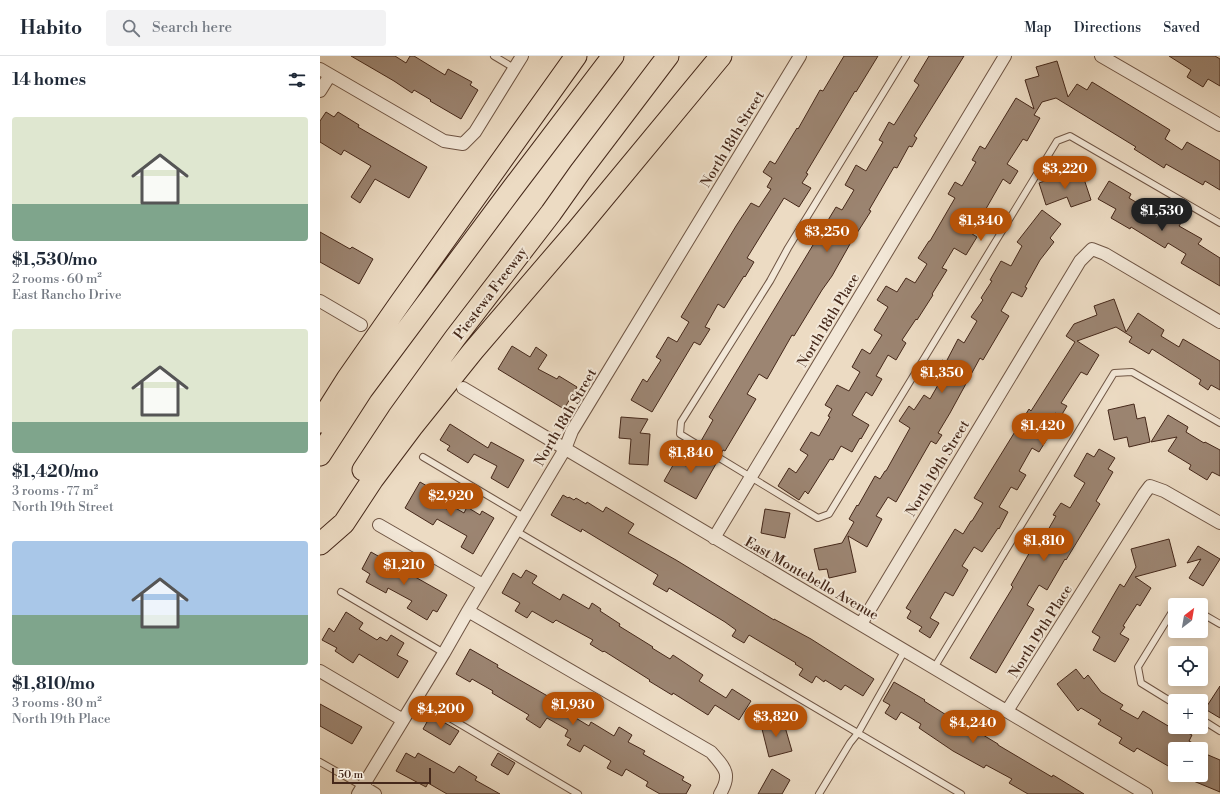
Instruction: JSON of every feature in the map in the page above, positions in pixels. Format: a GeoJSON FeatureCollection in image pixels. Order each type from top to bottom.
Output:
{"type":"FeatureCollection","features":[{"type":"Feature","properties":{"kind":"highway"},"geometry":{"type":"LineString","coordinates":[[320,422],[347,379],[576,56]]}},
{"type":"Feature","properties":{"kind":"highway"},"geometry":{"type":"LineString","coordinates":[[320,455],[362,390],[613,56]]}},
{"type":"Feature","properties":{"kind":"highway","name":"Piestewa Freeway"},"geometry":{"type":"LineString","coordinates":[[320,536],[398,417],[450,344],[551,213],[584,166],[668,56]]}},
{"type":"Feature","properties":{"kind":"highway"},"geometry":{"type":"LineString","coordinates":[[320,544],[344,523],[373,479],[473,350],[577,230],[721,56]]}},
{"type":"Feature","properties":{"kind":"street"},"geometry":{"type":"LineString","coordinates":[[320,91],[325,72],[444,142],[463,144],[475,132],[522,56]]}},
{"type":"Feature","properties":{"kind":"street","name":"North 18th Street"},"geometry":{"type":"LineString","coordinates":[[360,790],[444,653],[565,449],[572,431],[800,56]]}},
{"type":"Feature","properties":{"kind":"street","name":"North 18th Place"},"geometry":{"type":"LineString","coordinates":[[714,538],[1005,56]]}},
{"type":"Feature","properties":{"kind":"street"},"geometry":{"type":"LineString","coordinates":[[1101,56],[1220,125]]}},
{"type":"Feature","properties":{"kind":"street","name":"North 19th Street"},"geometry":{"type":"LineString","coordinates":[[861,624],[1080,261],[1092,249],[1105,254],[1220,322]]}},
{"type":"Feature","properties":{"kind":"street"},"geometry":{"type":"LineString","coordinates":[[320,301],[361,325]]}},
{"type":"Feature","properties":{"kind":"street","name":"East Montebello Avenue"},"geometry":{"type":"LineString","coordinates":[[463,388],[1146,794]]}},
{"type":"Feature","properties":{"kind":"street","name":"North 19th Place"},"geometry":{"type":"LineString","coordinates":[[1007,711],[1150,486],[1164,491],[1220,523]]}},
{"type":"Feature","properties":{"kind":"street"},"geometry":{"type":"LineString","coordinates":[[379,525],[483,585]]}},
{"type":"Feature","properties":{"kind":"street"},"geometry":{"type":"LineString","coordinates":[[468,611],[711,752],[725,768],[726,784],[720,794]]}},
{"type":"Feature","properties":{"kind":"street"},"geometry":{"type":"LineString","coordinates":[[320,671],[403,720]]}},
{"type":"Feature","properties":{"kind":"street"},"geometry":{"type":"LineString","coordinates":[[360,790],[375,794]]}},
{"type":"Feature","properties":{"kind":"lane"},"geometry":{"type":"LineString","coordinates":[[494,56],[514,68]]}},
{"type":"Feature","properties":{"kind":"lane"},"geometry":{"type":"LineString","coordinates":[[906,56],[792,242],[770,281],[681,422],[680,434],[818,518],[829,514],[1057,141],[1070,136],[1220,223]]}},
{"type":"Feature","properties":{"kind":"lane"},"geometry":{"type":"LineString","coordinates":[[934,668],[1114,373],[1132,372],[1220,423]]}},
{"type":"Feature","properties":{"kind":"lane"},"geometry":{"type":"LineString","coordinates":[[423,457],[524,517]]}},
{"type":"Feature","properties":{"kind":"lane"},"geometry":{"type":"LineString","coordinates":[[516,531],[962,794]]}},
{"type":"Feature","properties":{"kind":"lane"},"geometry":{"type":"LineString","coordinates":[[341,592],[444,653]]}},
{"type":"Feature","properties":{"kind":"lane"},"geometry":{"type":"LineString","coordinates":[[1208,617],[1220,624]]}},
{"type":"Feature","properties":{"kind":"lane"},"geometry":{"type":"LineString","coordinates":[[1168,618],[1138,667],[1141,683],[1168,700]]}},
{"type":"Feature","properties":{"kind":"lane"},"geometry":{"type":"LineString","coordinates":[[819,794],[850,743],[858,733],[905,650]]}},
{"type":"Feature","properties":{"kind":"lane"},"geometry":{"type":"LineString","coordinates":[[416,698],[578,794]]}},
{"type":"Feature","properties":{"kind":"lane"},"geometry":{"type":"LineString","coordinates":[[1208,723],[1220,731]]}},
{"type":"Feature","properties":{"kind":"lane"},"geometry":{"type":"LineString","coordinates":[[320,762],[360,790]]}},
{"type":"Feature","properties":{"kind":"building"},"geometry":{"type":"Polygon","coordinates":[[[351,56],[395,56],[406,63],[410,56],[414,56],[445,75],[448,69],[472,82],[470,85],[478,90],[461,119],[414,90],[412,93],[351,56]]]}},
{"type":"Feature","properties":{"kind":"building"},"geometry":{"type":"Polygon","coordinates":[[[844,56],[878,56],[856,92],[855,91],[806,173],[808,174],[802,183],[811,188],[799,207],[784,198],[747,258],[754,262],[745,277],[744,276],[724,308],[718,304],[705,327],[710,329],[700,345],[694,342],[652,412],[631,400],[643,379],[647,382],[661,360],[656,357],[668,337],[677,342],[689,322],[681,317],[736,226],[751,203],[759,207],[771,189],[767,187],[772,178],[763,172],[770,161],[775,164],[797,128],[798,129],[820,90],[823,91],[844,56]]]}},
{"type":"Feature","properties":{"kind":"building"},"geometry":{"type":"Polygon","coordinates":[[[929,56],[964,56],[914,136],[917,138],[912,147],[909,146],[897,168],[894,167],[869,210],[871,211],[794,336],[792,335],[767,379],[759,374],[747,394],[756,399],[725,451],[723,450],[721,454],[701,441],[713,420],[709,417],[836,207],[842,210],[854,190],[845,185],[856,165],[866,171],[883,142],[879,140],[889,122],[894,125],[919,85],[914,81],[929,56]]]}},
{"type":"Feature","properties":{"kind":"building"},"geometry":{"type":"Polygon","coordinates":[[[1169,56],[1215,56],[1220,59],[1220,86],[1208,79],[1203,87],[1187,77],[1191,70],[1169,56]]]}},
{"type":"Feature","properties":{"kind":"building"},"geometry":{"type":"Polygon","coordinates":[[[1057,61],[1068,97],[1077,84],[1087,90],[1092,82],[1170,130],[1165,139],[1182,150],[1187,142],[1220,161],[1220,190],[1205,181],[1203,185],[1166,164],[1164,168],[1134,149],[1136,147],[1056,98],[1042,102],[1034,115],[1040,118],[1027,141],[1023,139],[1007,164],[1018,171],[1010,184],[1003,179],[983,214],[977,211],[966,230],[977,237],[966,255],[954,248],[942,268],[947,270],[917,320],[916,319],[902,340],[906,343],[896,360],[888,355],[876,376],[882,379],[872,396],[866,392],[852,415],[869,425],[861,439],[860,438],[852,452],[841,446],[833,460],[830,459],[808,494],[805,491],[799,500],[778,486],[789,468],[796,473],[808,455],[800,450],[811,432],[819,436],[830,417],[828,416],[832,409],[825,405],[837,385],[849,391],[860,372],[852,367],[862,349],[870,354],[882,335],[874,330],[888,307],[877,300],[886,286],[897,292],[906,278],[915,283],[927,264],[918,258],[930,241],[955,198],[948,194],[955,182],[962,186],[976,162],[972,160],[980,146],[985,149],[1016,98],[1034,109],[1025,80],[1039,76],[1036,67],[1057,61]]]}},
{"type":"Feature","properties":{"kind":"building"},"geometry":{"type":"Polygon","coordinates":[[[326,112],[334,117],[338,112],[359,125],[358,127],[427,167],[409,198],[375,179],[360,203],[351,197],[371,166],[344,150],[341,155],[320,142],[320,121],[326,112]]]}},
{"type":"Feature","properties":{"kind":"building"},"geometry":{"type":"Polygon","coordinates":[[[1065,174],[1067,181],[1083,176],[1091,200],[1071,207],[1067,197],[1046,205],[1039,183],[1065,174]]]}},
{"type":"Feature","properties":{"kind":"building"},"geometry":{"type":"Polygon","coordinates":[[[1109,181],[1131,194],[1129,198],[1170,221],[1172,217],[1181,223],[1179,226],[1202,239],[1198,244],[1220,258],[1220,286],[1181,263],[1186,254],[1168,243],[1165,248],[1131,227],[1130,229],[1111,218],[1116,209],[1098,199],[1109,181]]]}},
{"type":"Feature","properties":{"kind":"building"},"geometry":{"type":"Polygon","coordinates":[[[1042,210],[1061,224],[1050,238],[1054,242],[1040,260],[1025,287],[1027,288],[1022,297],[1012,292],[1001,311],[1009,316],[983,360],[980,358],[938,433],[942,435],[936,444],[931,441],[896,502],[888,497],[876,516],[882,519],[867,547],[848,536],[856,572],[829,578],[827,569],[819,570],[814,549],[842,543],[854,522],[849,519],[857,505],[858,506],[875,476],[880,479],[886,471],[910,428],[899,421],[909,406],[914,410],[924,395],[930,399],[942,378],[934,374],[942,360],[946,362],[958,339],[964,343],[977,321],[971,317],[983,300],[981,298],[992,281],[990,280],[1001,261],[1011,266],[1022,246],[1017,242],[1042,210]]]}},
{"type":"Feature","properties":{"kind":"building"},"geometry":{"type":"Polygon","coordinates":[[[320,232],[350,249],[352,247],[373,259],[359,284],[320,262],[320,232]]]}},
{"type":"Feature","properties":{"kind":"building"},"geometry":{"type":"Polygon","coordinates":[[[1114,299],[1126,332],[1138,313],[1164,330],[1161,336],[1179,347],[1183,339],[1220,361],[1220,390],[1211,385],[1208,390],[1199,384],[1201,380],[1152,349],[1149,354],[1129,342],[1132,337],[1116,327],[1077,341],[1099,355],[1087,375],[1081,372],[1061,403],[1067,406],[1061,416],[1055,413],[1045,430],[1050,434],[1039,452],[1032,448],[1019,471],[1026,475],[1017,490],[1011,487],[999,507],[1008,512],[999,529],[998,528],[982,552],[974,547],[962,566],[968,570],[953,596],[945,592],[930,618],[939,623],[930,638],[919,631],[922,627],[907,618],[911,611],[906,608],[955,529],[963,534],[983,503],[974,498],[1029,409],[1031,411],[1075,342],[1066,336],[1074,324],[1097,315],[1094,306],[1114,299]]]}},
{"type":"Feature","properties":{"kind":"building"},"geometry":{"type":"Polygon","coordinates":[[[512,346],[530,357],[536,347],[547,355],[538,369],[557,379],[559,376],[577,387],[564,409],[498,369],[512,346]]]}},
{"type":"Feature","properties":{"kind":"building"},"geometry":{"type":"Polygon","coordinates":[[[1134,404],[1137,419],[1145,417],[1150,442],[1129,447],[1127,437],[1114,440],[1108,410],[1134,404]]]}},
{"type":"Feature","properties":{"kind":"building"},"geometry":{"type":"Polygon","coordinates":[[[1168,415],[1188,427],[1186,432],[1204,443],[1205,442],[1220,450],[1220,476],[1212,472],[1207,480],[1189,469],[1191,465],[1168,451],[1177,437],[1151,442],[1168,415]]]}},
{"type":"Feature","properties":{"kind":"building"},"geometry":{"type":"Polygon","coordinates":[[[621,417],[648,419],[640,433],[650,434],[648,465],[629,464],[631,439],[619,438],[621,417]]]}},
{"type":"Feature","properties":{"kind":"building"},"geometry":{"type":"Polygon","coordinates":[[[450,424],[488,448],[491,442],[524,460],[508,488],[491,478],[497,466],[474,454],[468,463],[447,450],[450,446],[440,440],[450,424]]]}},
{"type":"Feature","properties":{"kind":"building"},"geometry":{"type":"Polygon","coordinates":[[[696,449],[717,462],[696,499],[664,481],[676,460],[686,466],[696,449]]]}},
{"type":"Feature","properties":{"kind":"building"},"geometry":{"type":"Polygon","coordinates":[[[1099,449],[1115,458],[1108,469],[1113,472],[1096,501],[1100,504],[1047,590],[1039,585],[1027,605],[1034,609],[996,673],[970,658],[1013,587],[1011,585],[1031,550],[1028,548],[1036,533],[1044,537],[1056,516],[1053,515],[1061,503],[1070,508],[1085,483],[1074,476],[1087,453],[1094,457],[1099,449]]]}},
{"type":"Feature","properties":{"kind":"building"},"geometry":{"type":"Polygon","coordinates":[[[420,482],[434,490],[429,499],[450,511],[452,506],[464,513],[467,507],[480,515],[482,511],[494,518],[473,554],[461,547],[467,536],[437,519],[433,525],[405,508],[420,482]]]}},
{"type":"Feature","properties":{"kind":"building"},"geometry":{"type":"Polygon","coordinates":[[[563,495],[574,500],[576,498],[586,504],[587,502],[603,512],[606,507],[634,524],[628,533],[676,560],[774,620],[811,639],[874,679],[863,696],[845,685],[841,690],[825,680],[824,682],[816,676],[812,683],[799,675],[803,669],[795,664],[796,663],[749,635],[744,643],[732,636],[736,630],[725,622],[669,588],[667,592],[653,584],[658,575],[582,529],[581,532],[551,515],[563,495]]]}},
{"type":"Feature","properties":{"kind":"building"},"geometry":{"type":"Polygon","coordinates":[[[765,509],[790,513],[785,538],[761,533],[765,509]]]}},
{"type":"Feature","properties":{"kind":"building"},"geometry":{"type":"Polygon","coordinates":[[[1169,539],[1176,566],[1135,577],[1151,588],[1140,606],[1137,604],[1123,626],[1125,627],[1120,634],[1129,639],[1115,662],[1093,650],[1100,637],[1092,632],[1120,584],[1124,587],[1136,567],[1131,549],[1169,539]]]}},
{"type":"Feature","properties":{"kind":"building"},"geometry":{"type":"Polygon","coordinates":[[[1198,546],[1220,559],[1203,586],[1189,578],[1201,559],[1187,563],[1198,546]]]}},
{"type":"Feature","properties":{"kind":"building"},"geometry":{"type":"Polygon","coordinates":[[[371,552],[447,595],[437,612],[433,610],[427,620],[407,608],[412,601],[388,588],[386,593],[366,582],[370,574],[362,569],[371,552]]]}},
{"type":"Feature","properties":{"kind":"building"},"geometry":{"type":"Polygon","coordinates":[[[526,570],[537,576],[532,583],[560,600],[563,594],[589,609],[592,603],[601,609],[600,611],[620,624],[619,626],[653,647],[652,648],[670,659],[673,655],[703,675],[699,681],[726,698],[732,689],[751,701],[739,720],[715,705],[708,715],[673,693],[672,695],[604,651],[603,652],[590,644],[593,640],[556,620],[553,623],[532,611],[527,618],[515,611],[520,603],[502,593],[513,573],[521,578],[526,570]]]}},
{"type":"Feature","properties":{"kind":"building"},"geometry":{"type":"Polygon","coordinates":[[[346,612],[363,623],[359,629],[377,640],[380,637],[387,641],[391,635],[404,643],[397,655],[408,661],[398,678],[359,654],[353,663],[335,651],[337,648],[322,640],[329,628],[334,632],[346,612]]]}},
{"type":"Feature","properties":{"kind":"building"},"geometry":{"type":"Polygon","coordinates":[[[470,649],[498,665],[497,667],[572,710],[569,714],[589,726],[591,722],[614,736],[619,727],[632,735],[628,742],[645,751],[643,754],[684,777],[682,780],[691,785],[686,794],[660,794],[646,786],[648,782],[626,769],[622,776],[607,768],[611,761],[584,745],[580,752],[567,745],[571,739],[565,736],[568,730],[547,718],[540,728],[526,719],[529,715],[492,693],[493,691],[472,679],[470,682],[456,674],[470,649]]]}},
{"type":"Feature","properties":{"kind":"building"},"geometry":{"type":"Polygon","coordinates":[[[1076,669],[1084,679],[1088,675],[1101,692],[1123,705],[1120,709],[1138,719],[1143,711],[1168,726],[1168,734],[1192,735],[1189,741],[1191,742],[1168,742],[1168,766],[1137,748],[1134,752],[1119,743],[1122,738],[1098,724],[1101,720],[1081,708],[1078,711],[1057,684],[1076,669]]]}},
{"type":"Feature","properties":{"kind":"building"},"geometry":{"type":"Polygon","coordinates":[[[894,682],[925,700],[924,701],[967,728],[968,726],[1052,777],[1053,775],[1084,794],[1028,794],[1009,783],[1012,779],[986,765],[984,768],[953,751],[919,728],[921,724],[901,712],[896,720],[885,713],[890,705],[883,701],[894,682]]]}},
{"type":"Feature","properties":{"kind":"building"},"geometry":{"type":"Polygon","coordinates":[[[1220,686],[1220,718],[1208,711],[1208,704],[1220,686]]]}},
{"type":"Feature","properties":{"kind":"building"},"geometry":{"type":"Polygon","coordinates":[[[320,704],[362,727],[352,744],[320,726],[320,704]]]}},
{"type":"Feature","properties":{"kind":"building"},"geometry":{"type":"Polygon","coordinates":[[[431,715],[459,731],[450,745],[423,729],[431,715]]]}},
{"type":"Feature","properties":{"kind":"building"},"geometry":{"type":"Polygon","coordinates":[[[783,720],[792,751],[769,757],[761,725],[783,720]]]}},
{"type":"Feature","properties":{"kind":"building"},"geometry":{"type":"Polygon","coordinates":[[[406,753],[415,758],[418,753],[454,773],[459,766],[477,777],[475,780],[500,794],[447,794],[428,783],[426,787],[396,771],[406,753]]]}},
{"type":"Feature","properties":{"kind":"building"},"geometry":{"type":"Polygon","coordinates":[[[498,753],[515,763],[508,775],[491,765],[498,753]]]}},
{"type":"Feature","properties":{"kind":"building"},"geometry":{"type":"Polygon","coordinates":[[[1208,755],[1220,760],[1220,792],[1196,782],[1208,782],[1208,755]]]}},
{"type":"Feature","properties":{"kind":"building"},"geometry":{"type":"Polygon","coordinates":[[[772,769],[790,780],[782,794],[758,794],[772,769]]]}}]}
